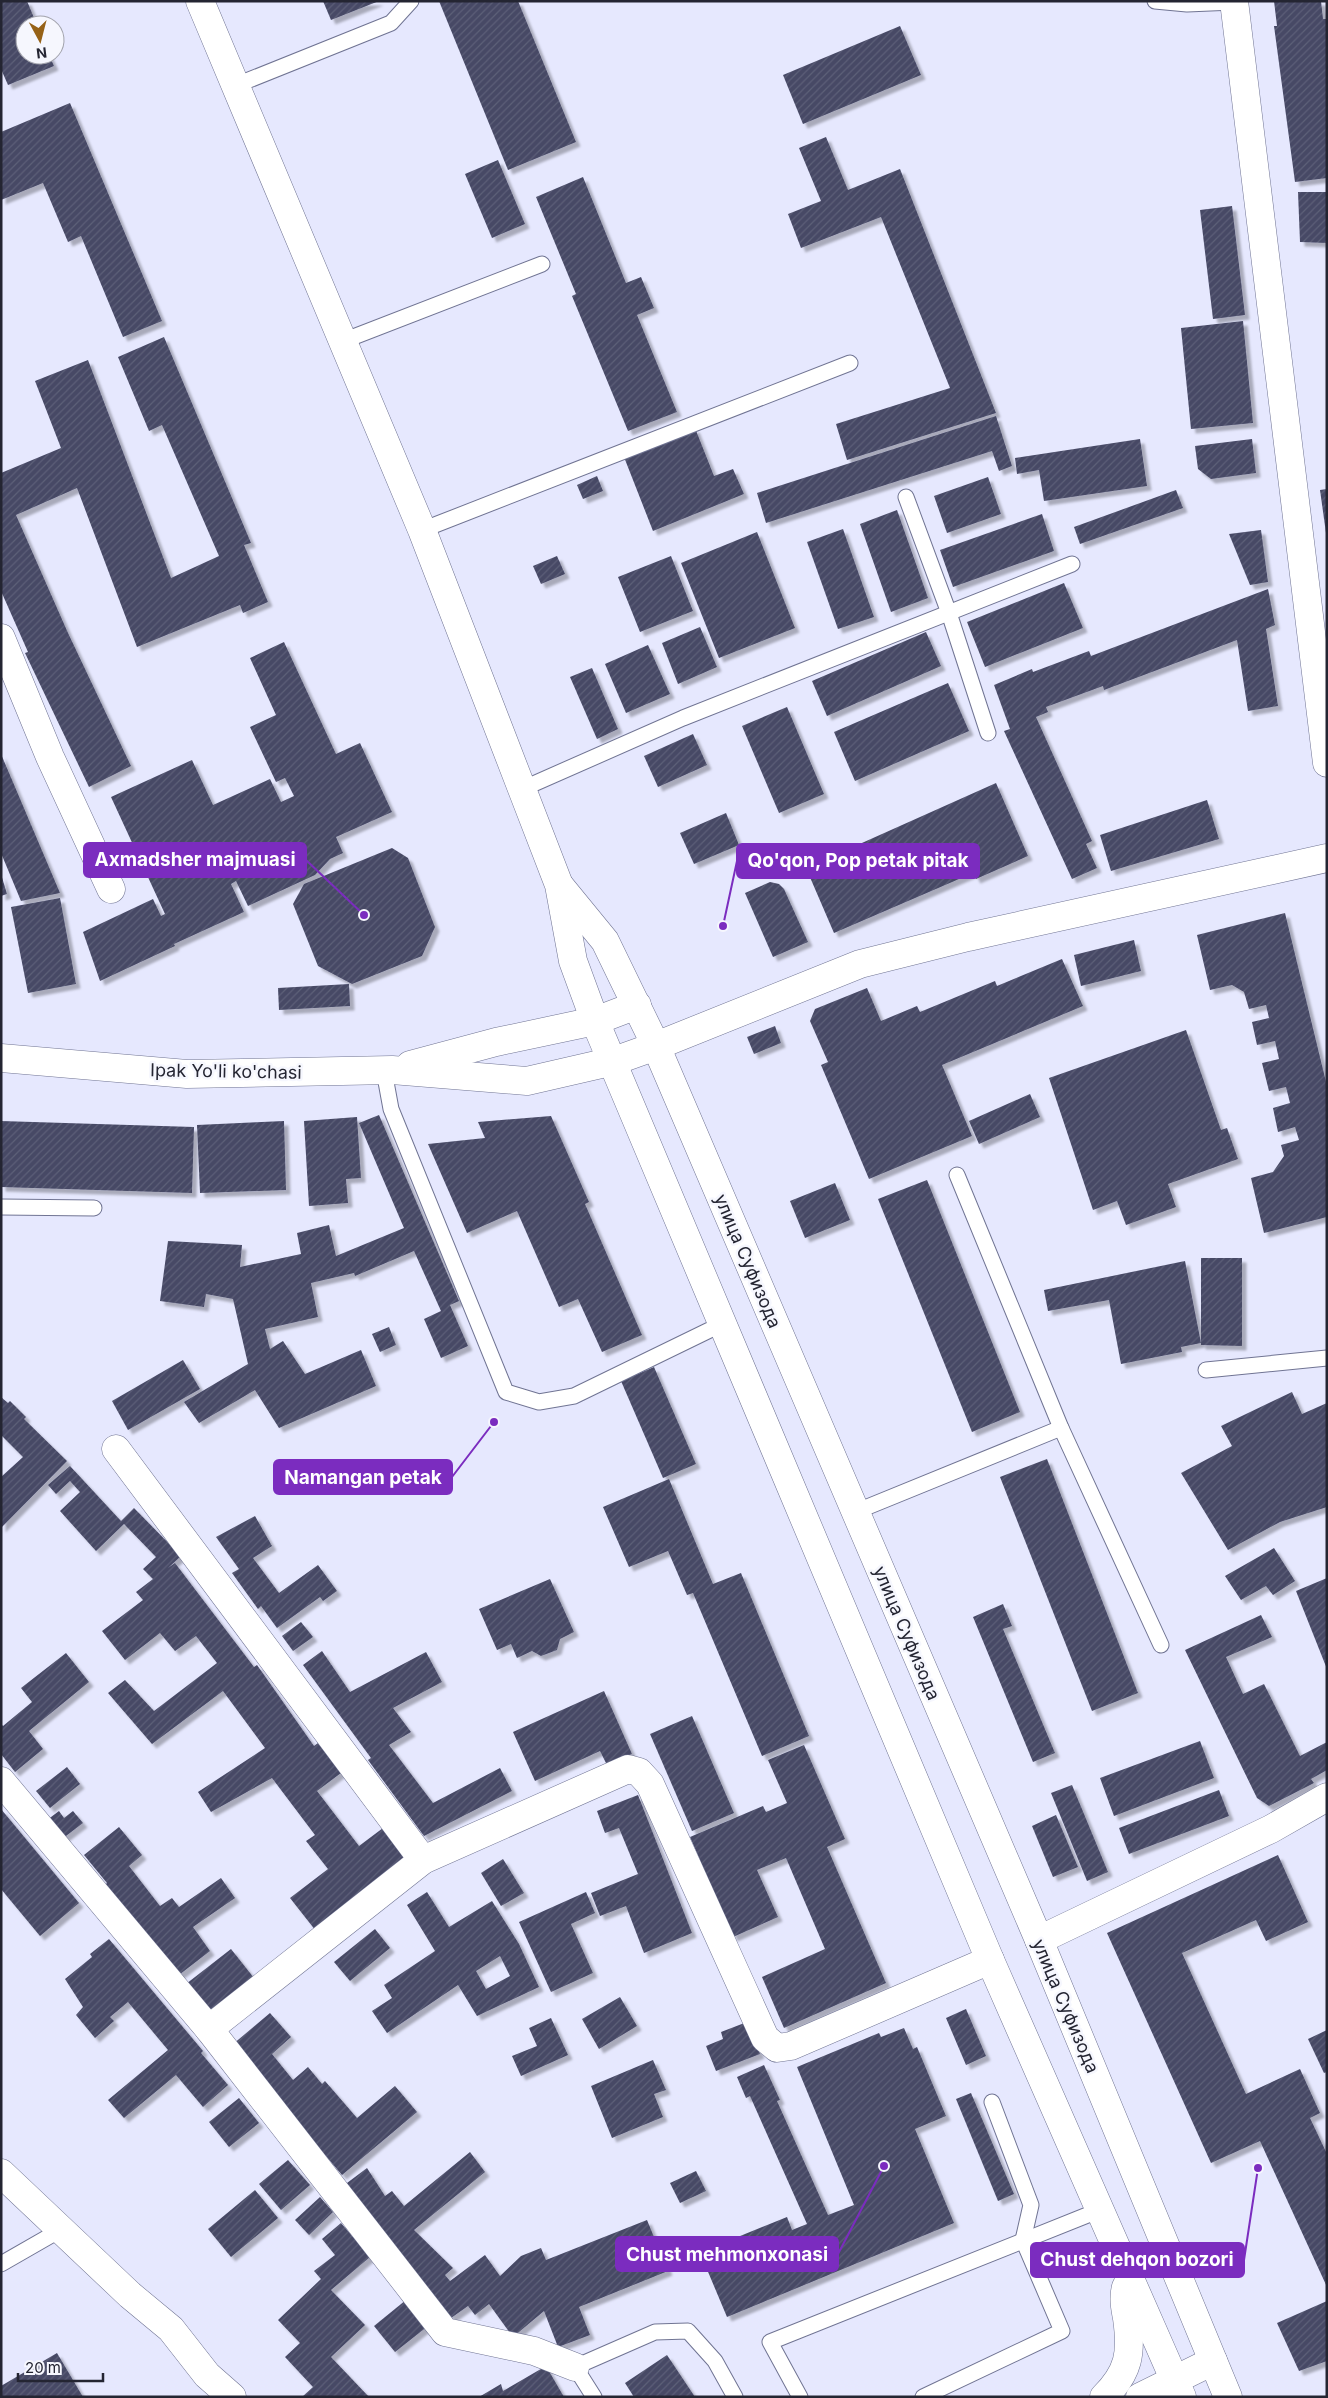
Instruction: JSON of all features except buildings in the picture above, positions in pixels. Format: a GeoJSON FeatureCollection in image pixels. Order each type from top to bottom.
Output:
{"type":"FeatureCollection","features":[{"type":"Feature","properties":{"kind":"main road"},"geometry":{"type":"LineString","coordinates":[[200,1],[234,86],[422,530],[559,885],[573,960],[595,1021],[614,1061],[990,1960],[1128,2278],[1178,2388]]}},
{"type":"Feature","properties":{"kind":"main road"},"geometry":{"type":"LineString","coordinates":[[1234,2],[1327,763]]}},
{"type":"Feature","properties":{"kind":"main road"},"geometry":{"type":"LineString","coordinates":[[1,638],[50,757],[111,888]]}},
{"type":"Feature","properties":{"kind":"main road","name":"Ipak Yo'li ko'chasi"},"geometry":{"type":"LineString","coordinates":[[1,1058],[187,1074],[388,1071],[528,1081],[614,1061],[860,964],[968,937],[1327,858]]}},
{"type":"Feature","properties":{"kind":"main road","name":"улица Суфизода"},"geometry":{"type":"LineString","coordinates":[[559,885],[605,941],[656,1046],[1038,1940],[1228,2397]]}},
{"type":"Feature","properties":{"kind":"main road","name":"Ipak Yo'li ko'chasi"},"geometry":{"type":"LineString","coordinates":[[388,1071],[496,1042],[595,1021],[636,1005]]}},
{"type":"Feature","properties":{"kind":"main road"},"geometry":{"type":"LineString","coordinates":[[116,1449],[424,1860]]}},
{"type":"Feature","properties":{"kind":"main road"},"geometry":{"type":"LineString","coordinates":[[209,2029],[424,1860],[628,1769],[639,1772],[650,1784],[765,2038],[777,2048],[791,2046],[990,1960]]}},
{"type":"Feature","properties":{"kind":"main road"},"geometry":{"type":"LineString","coordinates":[[1,1781],[209,2029],[446,2332],[534,2350],[575,2367]]}},
{"type":"Feature","properties":{"kind":"main road"},"geometry":{"type":"LineString","coordinates":[[1038,1940],[1270,1829],[1327,1797]]}},
{"type":"Feature","properties":{"kind":"main road"},"geometry":{"type":"LineString","coordinates":[[1,2173],[130,2295],[171,2329],[207,2375],[232,2397]]}},
{"type":"Feature","properties":{"kind":"main road"},"geometry":{"type":"LineString","coordinates":[[1104,2397],[1119,2382],[1128,2363],[1130,2335],[1124,2294],[1128,2278]]}},
{"type":"Feature","properties":{"kind":"main road"},"geometry":{"type":"LineString","coordinates":[[1140,2397],[1178,2388],[1213,2361]]}},
{"type":"Feature","properties":{"kind":"lane"},"geometry":{"type":"LineString","coordinates":[[234,86],[391,23],[411,1]]}},
{"type":"Feature","properties":{"kind":"lane"},"geometry":{"type":"LineString","coordinates":[[1155,1],[1187,4],[1234,2]]}},
{"type":"Feature","properties":{"kind":"lane"},"geometry":{"type":"LineString","coordinates":[[343,341],[542,264]]}},
{"type":"Feature","properties":{"kind":"lane"},"geometry":{"type":"LineString","coordinates":[[422,530],[850,363]]}},
{"type":"Feature","properties":{"kind":"lane"},"geometry":{"type":"LineString","coordinates":[[906,497],[949,613],[988,732]]}},
{"type":"Feature","properties":{"kind":"lane"},"geometry":{"type":"LineString","coordinates":[[522,789],[683,718],[1072,564]]}},
{"type":"Feature","properties":{"kind":"lane"},"geometry":{"type":"LineString","coordinates":[[388,1071],[392,1109],[506,1392],[539,1402],[574,1396],[724,1323]]}},
{"type":"Feature","properties":{"kind":"lane"},"geometry":{"type":"LineString","coordinates":[[957,1175],[1061,1428],[1161,1644]]}},
{"type":"Feature","properties":{"kind":"lane"},"geometry":{"type":"LineString","coordinates":[[1,1207],[94,1208]]}},
{"type":"Feature","properties":{"kind":"lane"},"geometry":{"type":"LineString","coordinates":[[1206,1370],[1327,1358]]}},
{"type":"Feature","properties":{"kind":"lane"},"geometry":{"type":"LineString","coordinates":[[856,1512],[1061,1428]]}},
{"type":"Feature","properties":{"kind":"lane"},"geometry":{"type":"LineString","coordinates":[[923,2397],[1062,2331],[1023,2240],[1031,2205],[992,2102]]}},
{"type":"Feature","properties":{"kind":"lane"},"geometry":{"type":"LineString","coordinates":[[800,2397],[770,2342],[1100,2210]]}},
{"type":"Feature","properties":{"kind":"lane"},"geometry":{"type":"LineString","coordinates":[[1,2264],[62,2229]]}},
{"type":"Feature","properties":{"kind":"lane"},"geometry":{"type":"LineString","coordinates":[[594,2397],[575,2367],[655,2332],[688,2331],[715,2361],[735,2397]]}},
{"type":"Feature","properties":{"kind":"place","name":"Axmadsher majmuasi"},"geometry":{"type":"Point","coordinates":[364,915]}},
{"type":"Feature","properties":{"kind":"place","name":"Qo'qon, Pop petak pitak"},"geometry":{"type":"Point","coordinates":[723,926]}},
{"type":"Feature","properties":{"kind":"place","name":"Namangan petak"},"geometry":{"type":"Point","coordinates":[494,1422]}},
{"type":"Feature","properties":{"kind":"place","name":"Chust mehmonxonasi"},"geometry":{"type":"Point","coordinates":[884,2166]}},
{"type":"Feature","properties":{"kind":"place","name":"Chust dehqon bozori"},"geometry":{"type":"Point","coordinates":[1258,2168]}}]}
